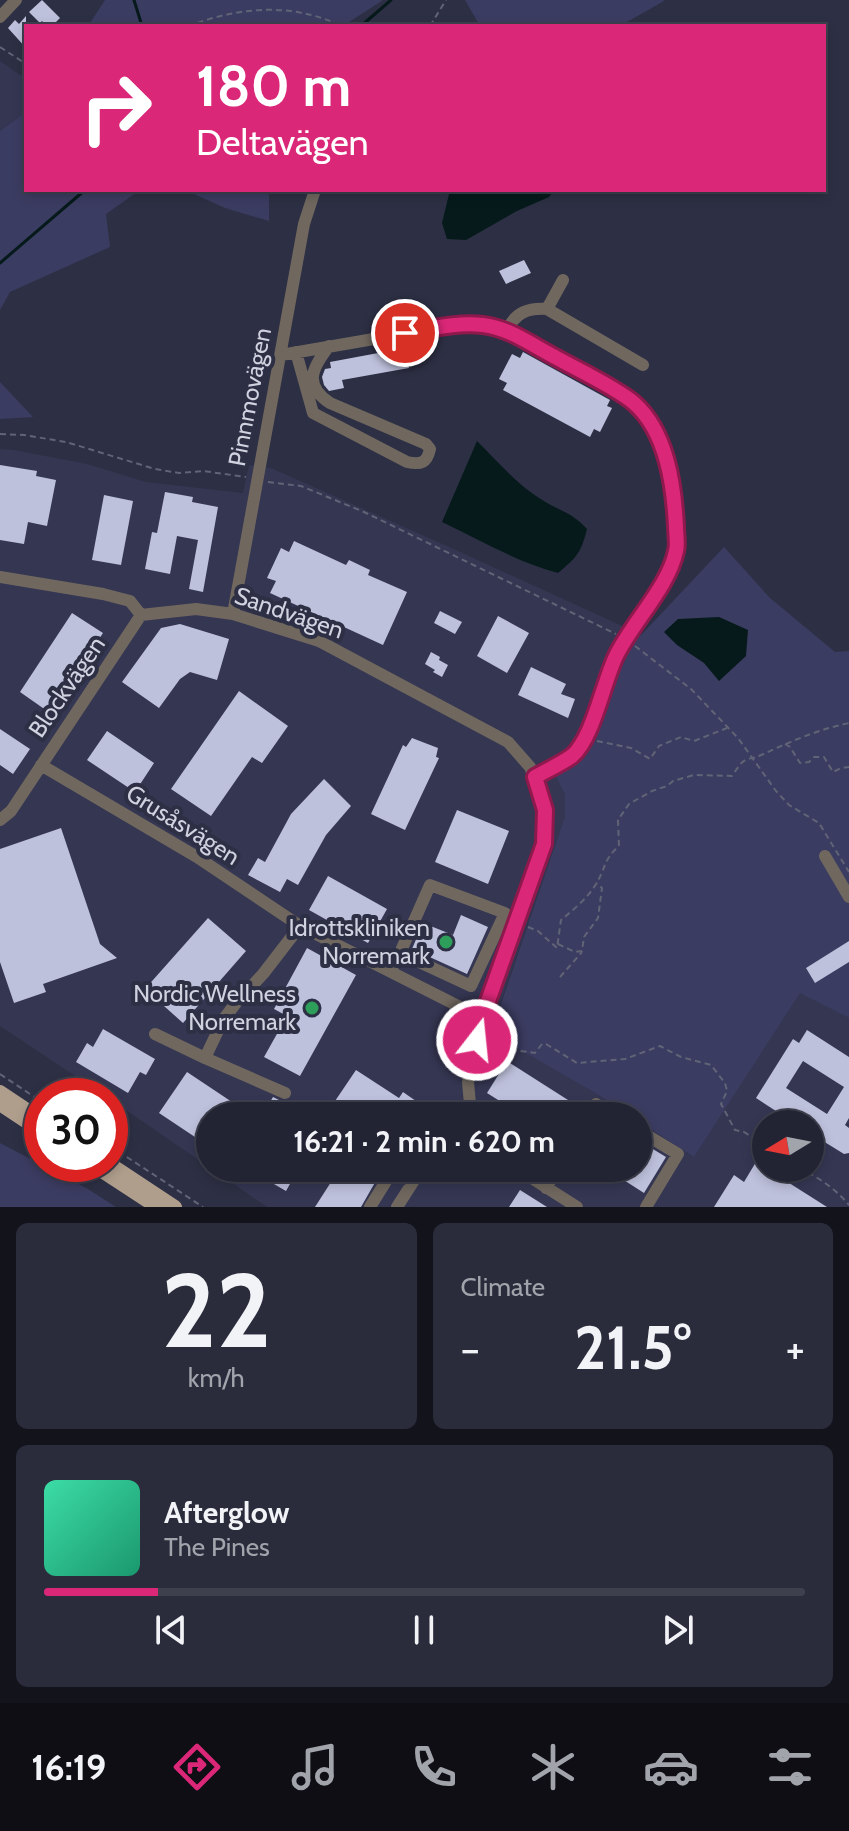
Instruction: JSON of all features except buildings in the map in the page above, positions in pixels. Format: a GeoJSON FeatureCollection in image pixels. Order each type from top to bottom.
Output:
{"type":"FeatureCollection","features":[{"type":"Feature","properties":{"kind":"main road"},"geometry":{"type":"LineString","coordinates":[[0,1092],[24,1108]]}},
{"type":"Feature","properties":{"kind":"main road"},"geometry":{"type":"LineString","coordinates":[[0,1104],[24,1120]]}},
{"type":"Feature","properties":{"kind":"main road"},"geometry":{"type":"LineString","coordinates":[[128,1176],[175,1207]]}},
{"type":"Feature","properties":{"kind":"main road"},"geometry":{"type":"LineString","coordinates":[[119,1182],[157,1207]]}},
{"type":"Feature","properties":{"kind":"street"},"geometry":{"type":"LineString","coordinates":[[0,17],[16,0]]}},
{"type":"Feature","properties":{"kind":"street","name":"Pinnmovägen"},"geometry":{"type":"LineString","coordinates":[[233,614],[304,224],[314,192]]}},
{"type":"Feature","properties":{"kind":"street"},"geometry":{"type":"LineString","coordinates":[[547,309],[563,280]]}},
{"type":"Feature","properties":{"kind":"street"},"geometry":{"type":"LineString","coordinates":[[507,331],[518,314],[531,308],[547,309],[643,365]]}},
{"type":"Feature","properties":{"kind":"street"},"geometry":{"type":"LineString","coordinates":[[281,355],[455,325],[484,325],[507,331],[635,404],[653,427],[669,468],[675,504],[677,550],[669,570],[625,639],[609,672],[582,746],[571,757],[535,777],[545,810],[544,844],[482,1018],[468,1082],[470,1102]]}},
{"type":"Feature","properties":{"kind":"street"},"geometry":{"type":"LineString","coordinates":[[296,352],[313,413],[407,462],[419,465],[424,462],[430,449],[426,444],[330,403],[319,395],[313,371],[329,346]]}},
{"type":"Feature","properties":{"kind":"street"},"geometry":{"type":"LineString","coordinates":[[0,577],[130,601],[141,615]]}},
{"type":"Feature","properties":{"kind":"street","name":"Sandvägen"},"geometry":{"type":"LineString","coordinates":[[141,615],[196,609],[233,614],[319,641],[508,742],[535,777]]}},
{"type":"Feature","properties":{"kind":"street","name":"Blockvägen"},"geometry":{"type":"LineString","coordinates":[[0,820],[11,811],[141,615]]}},
{"type":"Feature","properties":{"kind":"street","name":"Grusåsvägen"},"geometry":{"type":"LineString","coordinates":[[41,765],[197,857],[300,926],[482,1018]]}},
{"type":"Feature","properties":{"kind":"street"},"geometry":{"type":"LineString","coordinates":[[825,856],[849,897]]}},
{"type":"Feature","properties":{"kind":"street"},"geometry":{"type":"LineString","coordinates":[[390,971],[430,885],[505,913],[471,986],[400,953]]}},
{"type":"Feature","properties":{"kind":"street"},"geometry":{"type":"LineString","coordinates":[[205,1058],[223,1020],[300,926]]}},
{"type":"Feature","properties":{"kind":"street"},"geometry":{"type":"LineString","coordinates":[[155,1034],[285,1093]]}},
{"type":"Feature","properties":{"kind":"street"},"geometry":{"type":"LineString","coordinates":[[646,1207],[678,1154],[652,1138]]}},
{"type":"Feature","properties":{"kind":"street"},"geometry":{"type":"LineString","coordinates":[[370,1207],[386,1182]]}},
{"type":"Feature","properties":{"kind":"street"},"geometry":{"type":"LineString","coordinates":[[397,1207],[413,1182]]}},
{"type":"Feature","properties":{"kind":"street"},"geometry":{"type":"LineString","coordinates":[[537,1182],[577,1207]]}},
{"type":"Feature","properties":{"kind":"street"},"geometry":{"type":"LineString","coordinates":[[546,1188],[550,1182]]}},
{"type":"Feature","properties":{"kind":"path"},"geometry":{"type":"LineString","coordinates":[[431,24],[446,0]]}},
{"type":"Feature","properties":{"kind":"path"},"geometry":{"type":"LineString","coordinates":[[194,24],[248,10],[291,10],[338,24]]}},
{"type":"Feature","properties":{"kind":"path"},"geometry":{"type":"LineString","coordinates":[[0,47],[24,63]]}},
{"type":"Feature","properties":{"kind":"path"},"geometry":{"type":"LineString","coordinates":[[0,434],[66,442],[155,469],[179,473],[203,471],[301,486],[364,512],[603,626],[691,689],[738,738],[789,805],[819,823],[849,872]]}},
{"type":"Feature","properties":{"kind":"path"},"geometry":{"type":"LineString","coordinates":[[516,924],[538,931],[557,948],[561,920],[581,903],[596,883],[607,857],[619,846],[618,820],[629,804],[673,781],[694,775],[732,776],[744,761],[820,729],[849,723]]}},
{"type":"Feature","properties":{"kind":"path"},"geometry":{"type":"LineString","coordinates":[[584,740],[631,748],[650,759],[659,746],[670,741],[681,737],[694,741],[728,727]]}},
{"type":"Feature","properties":{"kind":"path"},"geometry":{"type":"LineString","coordinates":[[784,743],[800,763],[809,762],[814,757],[824,757],[833,772],[849,767]]}},
{"type":"Feature","properties":{"kind":"path"},"geometry":{"type":"LineString","coordinates":[[560,977],[582,951],[584,937],[598,918],[602,888],[596,883]]}},
{"type":"Feature","properties":{"kind":"path"},"geometry":{"type":"LineString","coordinates":[[557,943],[575,952],[582,951]]}},
{"type":"Feature","properties":{"kind":"path"},"geometry":{"type":"LineString","coordinates":[[501,1051],[535,1053],[542,1044],[546,1044],[577,1063],[625,1059],[660,1046],[681,1057],[711,1065],[725,1083],[727,1091],[721,1104],[735,1130],[752,1137]]}},
{"type":"Feature","properties":{"kind":"path"},"geometry":{"type":"LineString","coordinates":[[0,1074],[24,1090]]}},
{"type":"Feature","properties":{"kind":"path"},"geometry":{"type":"LineString","coordinates":[[128,1158],[203,1207]]}},
{"type":"Feature","properties":{"kind":"path"},"geometry":{"type":"LineString","coordinates":[[823,1182],[849,1205]]}},
{"type":"Feature","properties":{"kind":"shaded area"},"geometry":{"type":"Polygon","coordinates":[[[105,0],[383,0],[346,24],[89,24],[105,0]]]}},
{"type":"Feature","properties":{"kind":"shaded area"},"geometry":{"type":"Polygon","coordinates":[[[465,0],[664,1],[624,24],[479,24],[465,0]]]}},
{"type":"Feature","properties":{"kind":"shaded area"},"geometry":{"type":"Polygon","coordinates":[[[0,61],[24,78],[24,113],[0,131],[0,61]]]}},
{"type":"Feature","properties":{"kind":"shaded area"},"geometry":{"type":"Polygon","coordinates":[[[24,113],[24,192],[137,192],[106,214],[110,247],[10,292],[0,310],[0,131],[24,113]]]}},
{"type":"Feature","properties":{"kind":"shaded area"},"geometry":{"type":"Polygon","coordinates":[[[189,192],[269,192],[269,221],[225,208],[189,192]]]}},
{"type":"Feature","properties":{"kind":"shaded area"},"geometry":{"type":"Polygon","coordinates":[[[450,192],[553,192],[549,197],[466,240],[447,239],[442,223],[450,192]]]}},
{"type":"Feature","properties":{"kind":"shaded area"},"geometry":{"type":"Polygon","coordinates":[[[0,382],[33,417],[34,417],[0,419],[0,382]]]}},
{"type":"Feature","properties":{"kind":"shaded area"},"geometry":{"type":"Polygon","coordinates":[[[477,441],[523,486],[587,529],[577,554],[558,573],[513,557],[442,522],[477,441]]]}},
{"type":"Feature","properties":{"kind":"shaded area"},"geometry":{"type":"Polygon","coordinates":[[[0,449],[87,464],[146,482],[243,493],[249,465],[271,468],[642,635],[626,659],[580,757],[556,774],[565,795],[565,816],[498,1010],[592,1091],[609,1102],[196,1102],[196,1158],[128,1111],[128,1078],[78,1078],[0,1026],[0,449]]]}},
{"type":"Feature","properties":{"kind":"shaded area"},"geometry":{"type":"Polygon","coordinates":[[[724,547],[770,598],[835,652],[849,651],[849,1018],[800,993],[694,1157],[652,1130],[652,1102],[609,1102],[491,1033],[565,816],[565,795],[555,774],[580,757],[592,734],[612,676],[615,677],[626,659],[625,652],[724,547]]]}},
{"type":"Feature","properties":{"kind":"shaded area"},"geometry":{"type":"Polygon","coordinates":[[[719,617],[748,630],[746,656],[719,681],[704,663],[664,632],[678,619],[719,617]]]}},
{"type":"Feature","properties":{"kind":"shaded area"},"geometry":{"type":"Polygon","coordinates":[[[800,992],[849,1018],[849,1207],[267,1207],[230,1182],[652,1182],[652,1130],[694,1157],[800,992]]]}},
{"type":"Feature","properties":{"kind":"shaded area"},"geometry":{"type":"Polygon","coordinates":[[[0,1143],[24,1156],[24,1182],[75,1182],[116,1207],[0,1207],[0,1143]]]}},
{"type":"Feature","properties":{"kind":"waterway"},"geometry":{"type":"LineString","coordinates":[[134,0],[141,24]]}},
{"type":"Feature","properties":{"kind":"waterway"},"geometry":{"type":"LineString","coordinates":[[363,24],[391,0]]}},
{"type":"Feature","properties":{"kind":"waterway"},"geometry":{"type":"LineString","coordinates":[[0,263],[83,192]]}},
{"type":"Feature","properties":{"kind":"place","name":"Idrottskliniken Norremark"},"geometry":{"type":"Point","coordinates":[446,942]}},
{"type":"Feature","properties":{"kind":"place","name":"Nordic Wellness Norremark"},"geometry":{"type":"Point","coordinates":[312,1008]}},
{"type":"Feature","properties":{"kind":"route"},"geometry":{"type":"LineString","coordinates":[[405,333],[455,325],[484,325],[507,331],[635,404],[660,441],[669,468],[675,504],[677,550],[655,595],[619,649],[582,746],[571,757],[535,777],[545,810],[544,844],[477,1040]]}}]}
